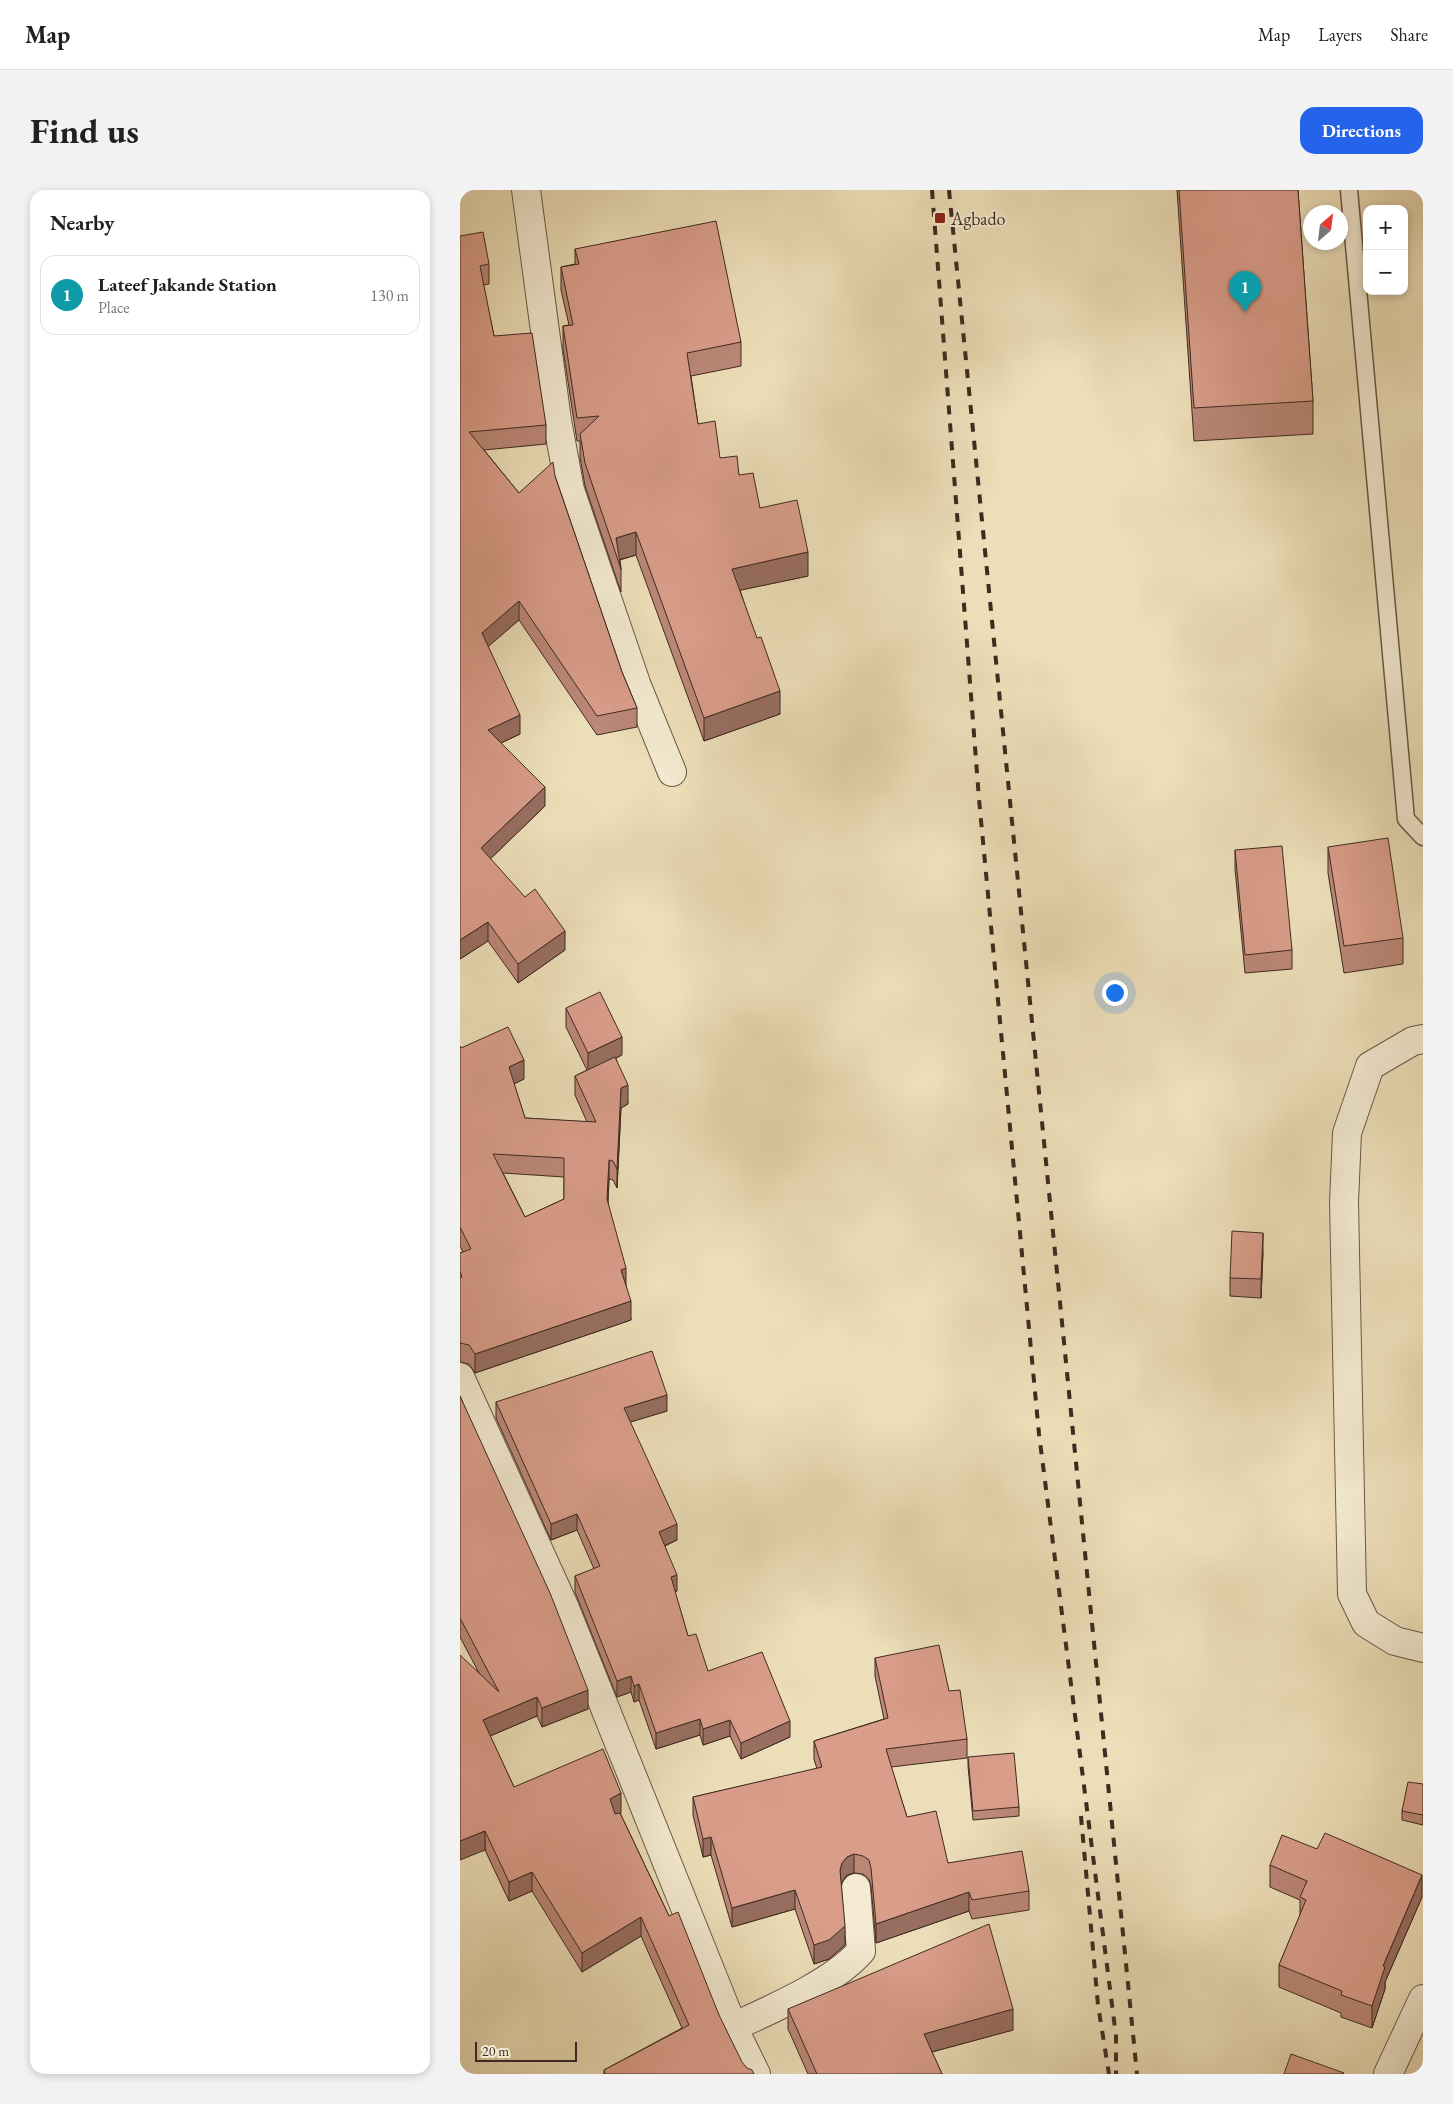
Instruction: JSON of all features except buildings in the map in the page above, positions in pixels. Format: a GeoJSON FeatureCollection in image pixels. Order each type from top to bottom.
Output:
{"type":"FeatureCollection","features":[{"type":"Feature","properties":{"kind":"street"},"geometry":{"type":"LineString","coordinates":[[526,190],[557,420],[570,490],[637,686],[672,772]]}},
{"type":"Feature","properties":{"kind":"street"},"geometry":{"type":"LineString","coordinates":[[1423,1039],[1413,1041],[1370,1066],[1347,1133],[1344,1202],[1352,1594],[1366,1623],[1395,1641],[1423,1648]]}},
{"type":"Feature","properties":{"kind":"street"},"geometry":{"type":"LineString","coordinates":[[460,1377],[564,1606],[733,2027],[756,2074]]}},
{"type":"Feature","properties":{"kind":"street"},"geometry":{"type":"LineString","coordinates":[[733,2027],[786,2003],[850,1963],[861,1951],[856,1888]]}},
{"type":"Feature","properties":{"kind":"street"},"geometry":{"type":"LineString","coordinates":[[1388,2074],[1423,1999]]}},
{"type":"Feature","properties":{"kind":"lane"},"geometry":{"type":"LineString","coordinates":[[1349,190],[1406,819],[1423,837]]}},
{"type":"Feature","properties":{"kind":"railway"},"geometry":{"type":"LineString","coordinates":[[932,190],[979,799],[1039,1434],[1116,2036],[1116,2074]]}},
{"type":"Feature","properties":{"kind":"railway"},"geometry":{"type":"LineString","coordinates":[[949,190],[1137,2074]]}},
{"type":"Feature","properties":{"kind":"railway"},"geometry":{"type":"LineString","coordinates":[[1081,1816],[1098,2005],[1109,2074]]}},
{"type":"Feature","properties":{"kind":"place","name":"Agbado"},"geometry":{"type":"Point","coordinates":[940,218]}},
{"type":"Feature","properties":{"kind":"place","name":"Lateef Jakande Station"},"geometry":{"type":"Point","coordinates":[1245,312]}}]}
